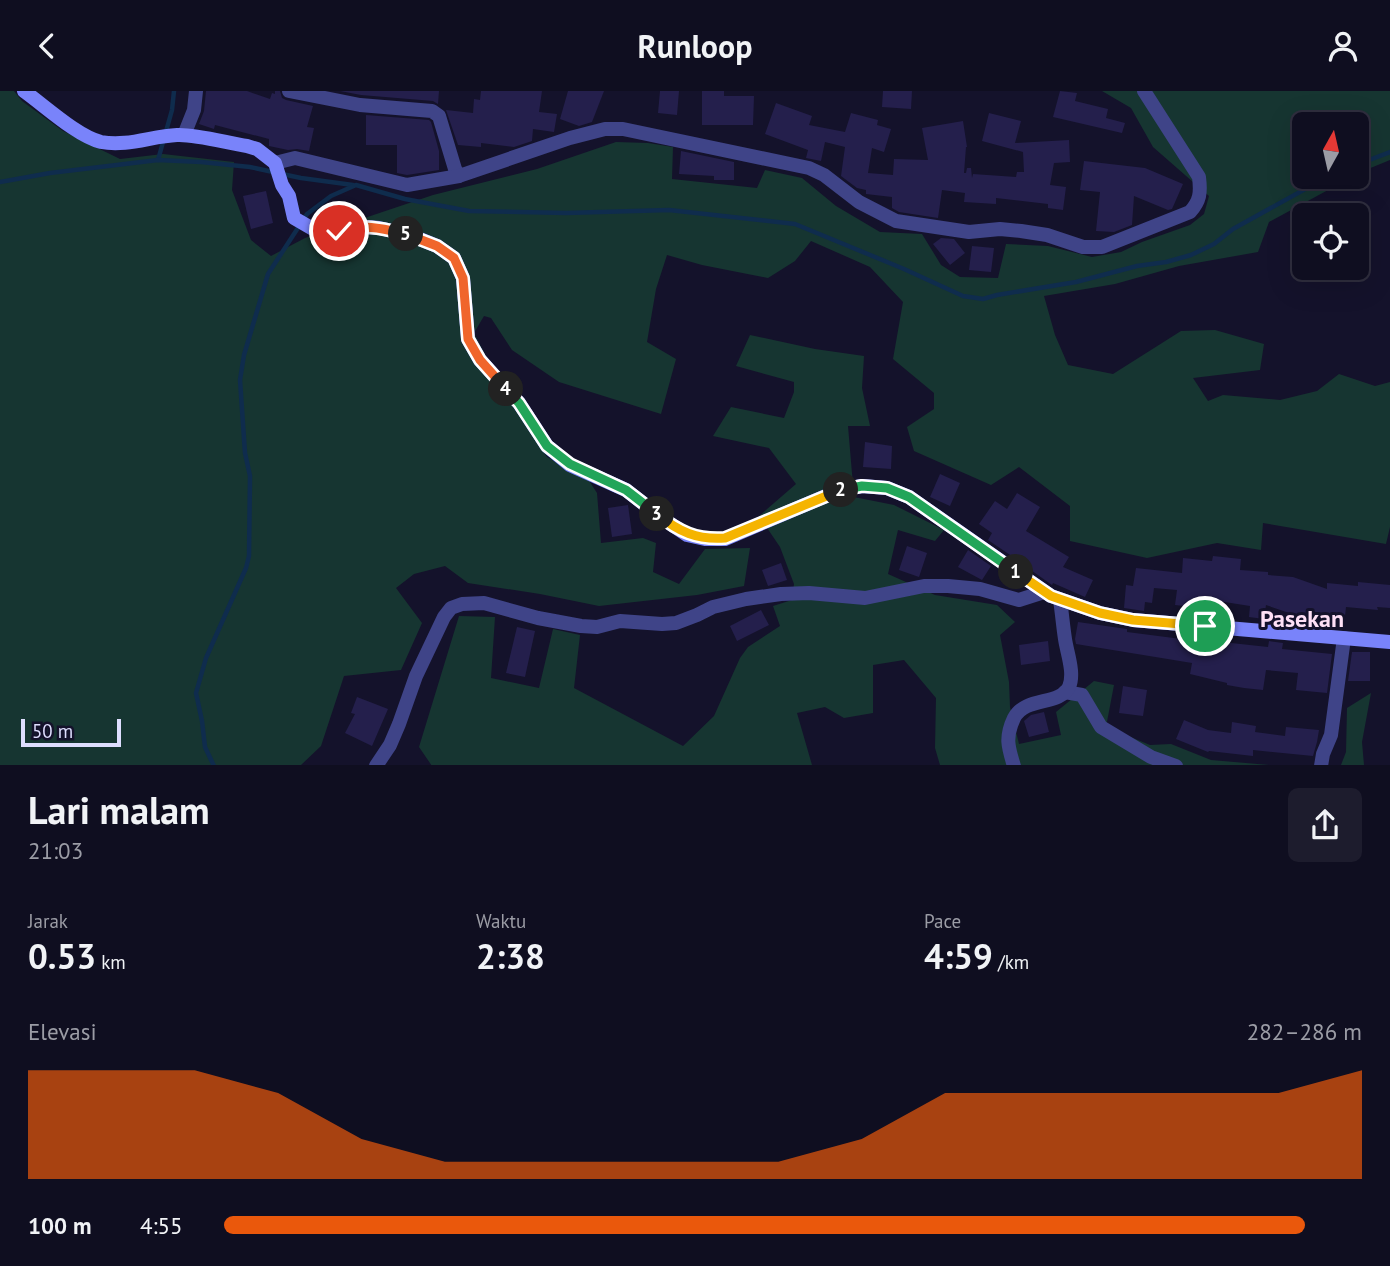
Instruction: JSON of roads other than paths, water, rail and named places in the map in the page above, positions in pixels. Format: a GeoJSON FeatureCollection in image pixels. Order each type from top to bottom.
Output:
{"type":"FeatureCollection","features":[{"type":"Feature","properties":{"kind":"street"},"geometry":{"type":"LineString","coordinates":[[24,91],[73,127],[102,142],[121,143],[180,135],[257,149],[275,163],[289,197],[294,218],[313,229],[339,231],[356,226],[379,228],[410,235],[437,246],[454,258],[463,278],[468,339],[480,360],[519,403],[547,446],[570,464],[626,490],[687,535],[705,539],[725,538],[839,490],[862,486],[887,488],[909,497],[1044,592],[1100,613],[1133,620],[1390,642]]}},
{"type":"Feature","properties":{"kind":"street"},"geometry":{"type":"LineString","coordinates":[[180,135],[194,110],[196,91]]}},
{"type":"Feature","properties":{"kind":"street"},"geometry":{"type":"LineString","coordinates":[[289,91],[360,105],[432,111],[439,116],[459,176]]}},
{"type":"Feature","properties":{"kind":"street"},"geometry":{"type":"LineString","coordinates":[[275,163],[295,158],[407,185],[459,176],[570,138],[605,129],[623,129],[809,168],[824,175],[859,202],[896,221],[969,232],[1000,229],[1021,231],[1047,235],[1083,247],[1102,247],[1190,212],[1198,203],[1199,177],[1144,91]]}},
{"type":"Feature","properties":{"kind":"street"},"geometry":{"type":"LineString","coordinates":[[376,765],[394,734],[416,676],[444,617],[451,608],[462,604],[484,603],[581,627],[597,627],[620,621],[676,623],[713,607],[781,594],[809,593],[865,599],[924,586],[948,586],[981,589],[1018,600],[1044,592]]}},
{"type":"Feature","properties":{"kind":"street"},"geometry":{"type":"LineString","coordinates":[[1014,765],[1008,739],[1009,729],[1018,712],[1027,705],[1061,696],[1068,688],[1072,675],[1060,600]]}},
{"type":"Feature","properties":{"kind":"street"},"geometry":{"type":"LineString","coordinates":[[1321,765],[1331,736],[1344,638]]}},
{"type":"Feature","properties":{"kind":"street"},"geometry":{"type":"LineString","coordinates":[[1065,692],[1082,695],[1101,727],[1151,757],[1176,765]]}},
{"type":"Feature","properties":{"kind":"waterway"},"geometry":{"type":"LineString","coordinates":[[158,160],[172,110],[174,91]]}},
{"type":"Feature","properties":{"kind":"waterway"},"geometry":{"type":"LineString","coordinates":[[1369,160],[1390,152]]}},
{"type":"Feature","properties":{"kind":"waterway"},"geometry":{"type":"LineString","coordinates":[[0,182],[158,160],[250,167],[273,172]]}},
{"type":"Feature","properties":{"kind":"waterway"},"geometry":{"type":"LineString","coordinates":[[282,174],[353,185]]}},
{"type":"Feature","properties":{"kind":"waterway"},"geometry":{"type":"LineString","coordinates":[[214,765],[205,747],[196,693],[206,658],[249,556],[250,476],[245,453],[240,380],[244,355],[268,274],[307,214],[331,196],[356,185],[405,199],[469,211],[566,213],[669,210],[795,224],[963,296],[983,299],[1076,282],[1191,255],[1305,189]]}},
{"type":"Feature","properties":{"kind":"district","name":"Pasekan"},"geometry":{"type":"Point","coordinates":[1302,619]}}]}
